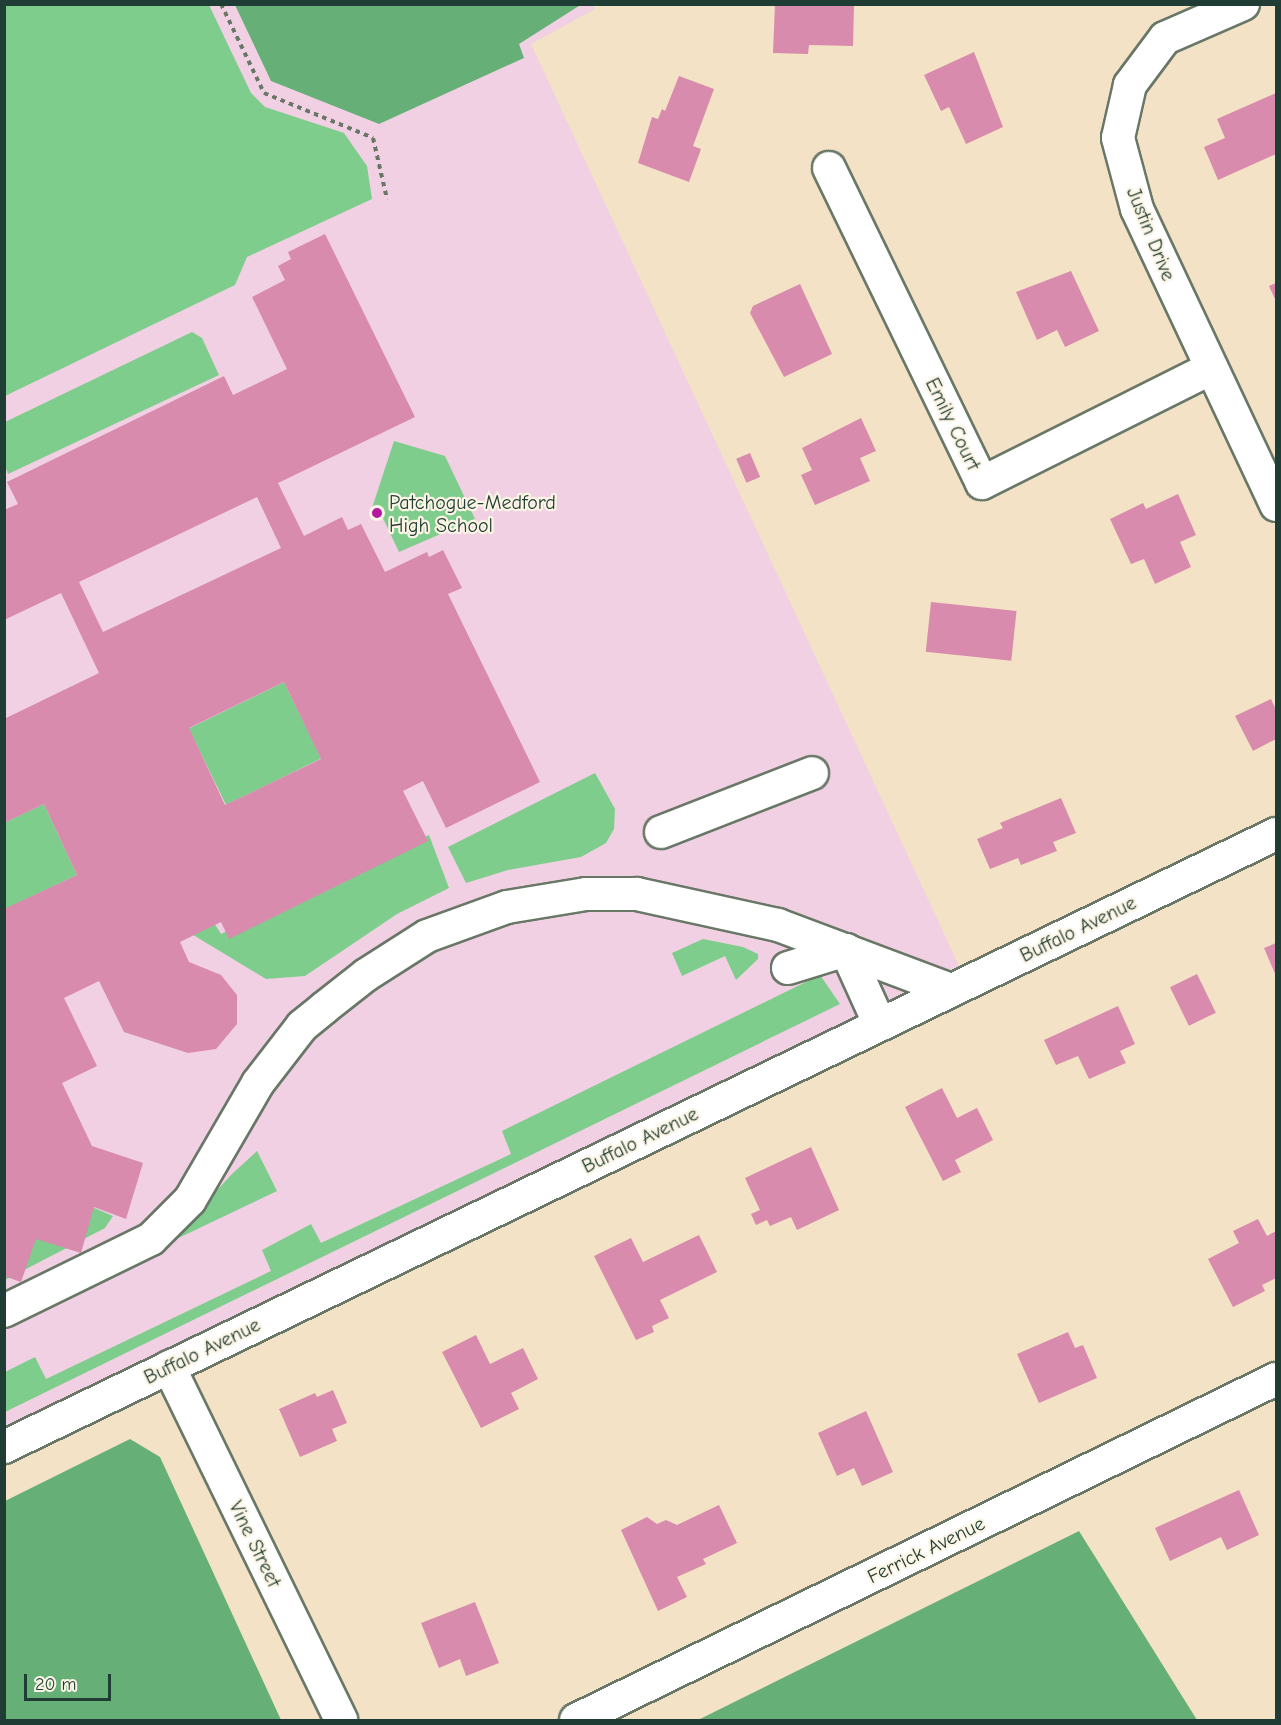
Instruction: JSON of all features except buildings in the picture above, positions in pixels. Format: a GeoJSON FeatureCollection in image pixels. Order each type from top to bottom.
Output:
{"type":"FeatureCollection","features":[{"type":"Feature","properties":{"kind":"street","name":"Justin Drive"},"geometry":{"type":"LineString","coordinates":[[1243,4],[1165,38],[1130,85],[1118,138],[1137,209],[1276,506]]}},
{"type":"Feature","properties":{"kind":"street","name":"Emily Court"},"geometry":{"type":"LineString","coordinates":[[829,168],[982,483],[1210,369]]}},
{"type":"Feature","properties":{"kind":"street"},"geometry":{"type":"LineString","coordinates":[[661,832],[812,773]]}},
{"type":"Feature","properties":{"kind":"street","name":"Buffalo Avenue"},"geometry":{"type":"LineString","coordinates":[[4,1447],[1276,834]]}},
{"type":"Feature","properties":{"kind":"street"},"geometry":{"type":"LineString","coordinates":[[4,1311],[151,1239],[189,1200],[258,1083],[302,1026],[366,975],[427,936],[507,907],[586,894],[638,894],[778,925],[951,990]]}},
{"type":"Feature","properties":{"kind":"street"},"geometry":{"type":"LineString","coordinates":[[788,968],[846,950]]}},
{"type":"Feature","properties":{"kind":"street"},"geometry":{"type":"LineString","coordinates":[[846,950],[880,1025]]}},
{"type":"Feature","properties":{"kind":"street","name":"Vine Street"},"geometry":{"type":"LineString","coordinates":[[169,1367],[341,1720]]}},
{"type":"Feature","properties":{"kind":"street","name":"Ferrick Avenue"},"geometry":{"type":"LineString","coordinates":[[576,1720],[1276,1379]]}},
{"type":"Feature","properties":{"kind":"path"},"geometry":{"type":"LineString","coordinates":[[221,4],[264,93],[373,138],[387,199]]}},
{"type":"Feature","properties":{"kind":"shaded area","name":"Patchogue-Medford High School"},"geometry":{"type":"Polygon","coordinates":[[[5,5],[593,5],[595,9],[531,44],[967,983],[5,1449],[5,5]]]}},
{"type":"Feature","properties":{"kind":"green space"},"geometry":{"type":"Polygon","coordinates":[[[582,4],[519,44],[524,58],[379,124],[271,81],[235,5],[582,4]]]}},
{"type":"Feature","properties":{"kind":"green space"},"geometry":{"type":"Polygon","coordinates":[[[4,5],[209,5],[251,93],[265,107],[344,133],[367,166],[372,199],[247,257],[235,285],[5,396],[4,5]]]}},
{"type":"Feature","properties":{"kind":"green space"},"geometry":{"type":"Polygon","coordinates":[[[192,332],[202,338],[219,375],[8,474],[5,466],[5,422],[192,332]]]}},
{"type":"Feature","properties":{"kind":"green space"},"geometry":{"type":"Polygon","coordinates":[[[394,441],[445,456],[475,519],[399,552],[382,516],[371,511],[394,441]]]}},
{"type":"Feature","properties":{"kind":"green space"},"geometry":{"type":"Polygon","coordinates":[[[284,682],[321,758],[226,805],[189,728],[284,682]]]}},
{"type":"Feature","properties":{"kind":"green space"},"geometry":{"type":"Polygon","coordinates":[[[595,773],[615,809],[614,829],[606,843],[581,857],[508,870],[466,883],[448,847],[595,773]]]}},
{"type":"Feature","properties":{"kind":"green space"},"geometry":{"type":"Polygon","coordinates":[[[44,804],[77,875],[5,909],[4,823],[44,804]]]}},
{"type":"Feature","properties":{"kind":"green space"},"geometry":{"type":"Polygon","coordinates":[[[429,835],[449,888],[397,914],[305,976],[266,979],[185,930],[211,918],[221,934],[429,835]]]}},
{"type":"Feature","properties":{"kind":"green space"},"geometry":{"type":"Polygon","coordinates":[[[703,939],[743,947],[758,954],[758,959],[736,980],[725,956],[682,976],[672,953],[703,939]]]}},
{"type":"Feature","properties":{"kind":"green space"},"geometry":{"type":"Polygon","coordinates":[[[820,975],[840,1004],[5,1412],[5,1372],[35,1357],[46,1379],[271,1271],[262,1250],[311,1224],[321,1243],[511,1154],[502,1131],[820,975]]]}},
{"type":"Feature","properties":{"kind":"green space"},"geometry":{"type":"Polygon","coordinates":[[[257,1151],[277,1191],[168,1243],[232,1174],[257,1151]]]}},
{"type":"Feature","properties":{"kind":"green space"},"geometry":{"type":"Polygon","coordinates":[[[85,1204],[113,1216],[105,1228],[5,1280],[26,1231],[85,1204]]]}},
{"type":"Feature","properties":{"kind":"green space"},"geometry":{"type":"Polygon","coordinates":[[[130,1439],[160,1457],[281,1720],[5,1720],[5,1501],[130,1439]]]}},
{"type":"Feature","properties":{"kind":"green space"},"geometry":{"type":"Polygon","coordinates":[[[1079,1531],[1197,1720],[698,1720],[1079,1531]]]}},
{"type":"Feature","properties":{"kind":"place","name":"Patchogue-Medford High School"},"geometry":{"type":"Point","coordinates":[377,513]}}]}
